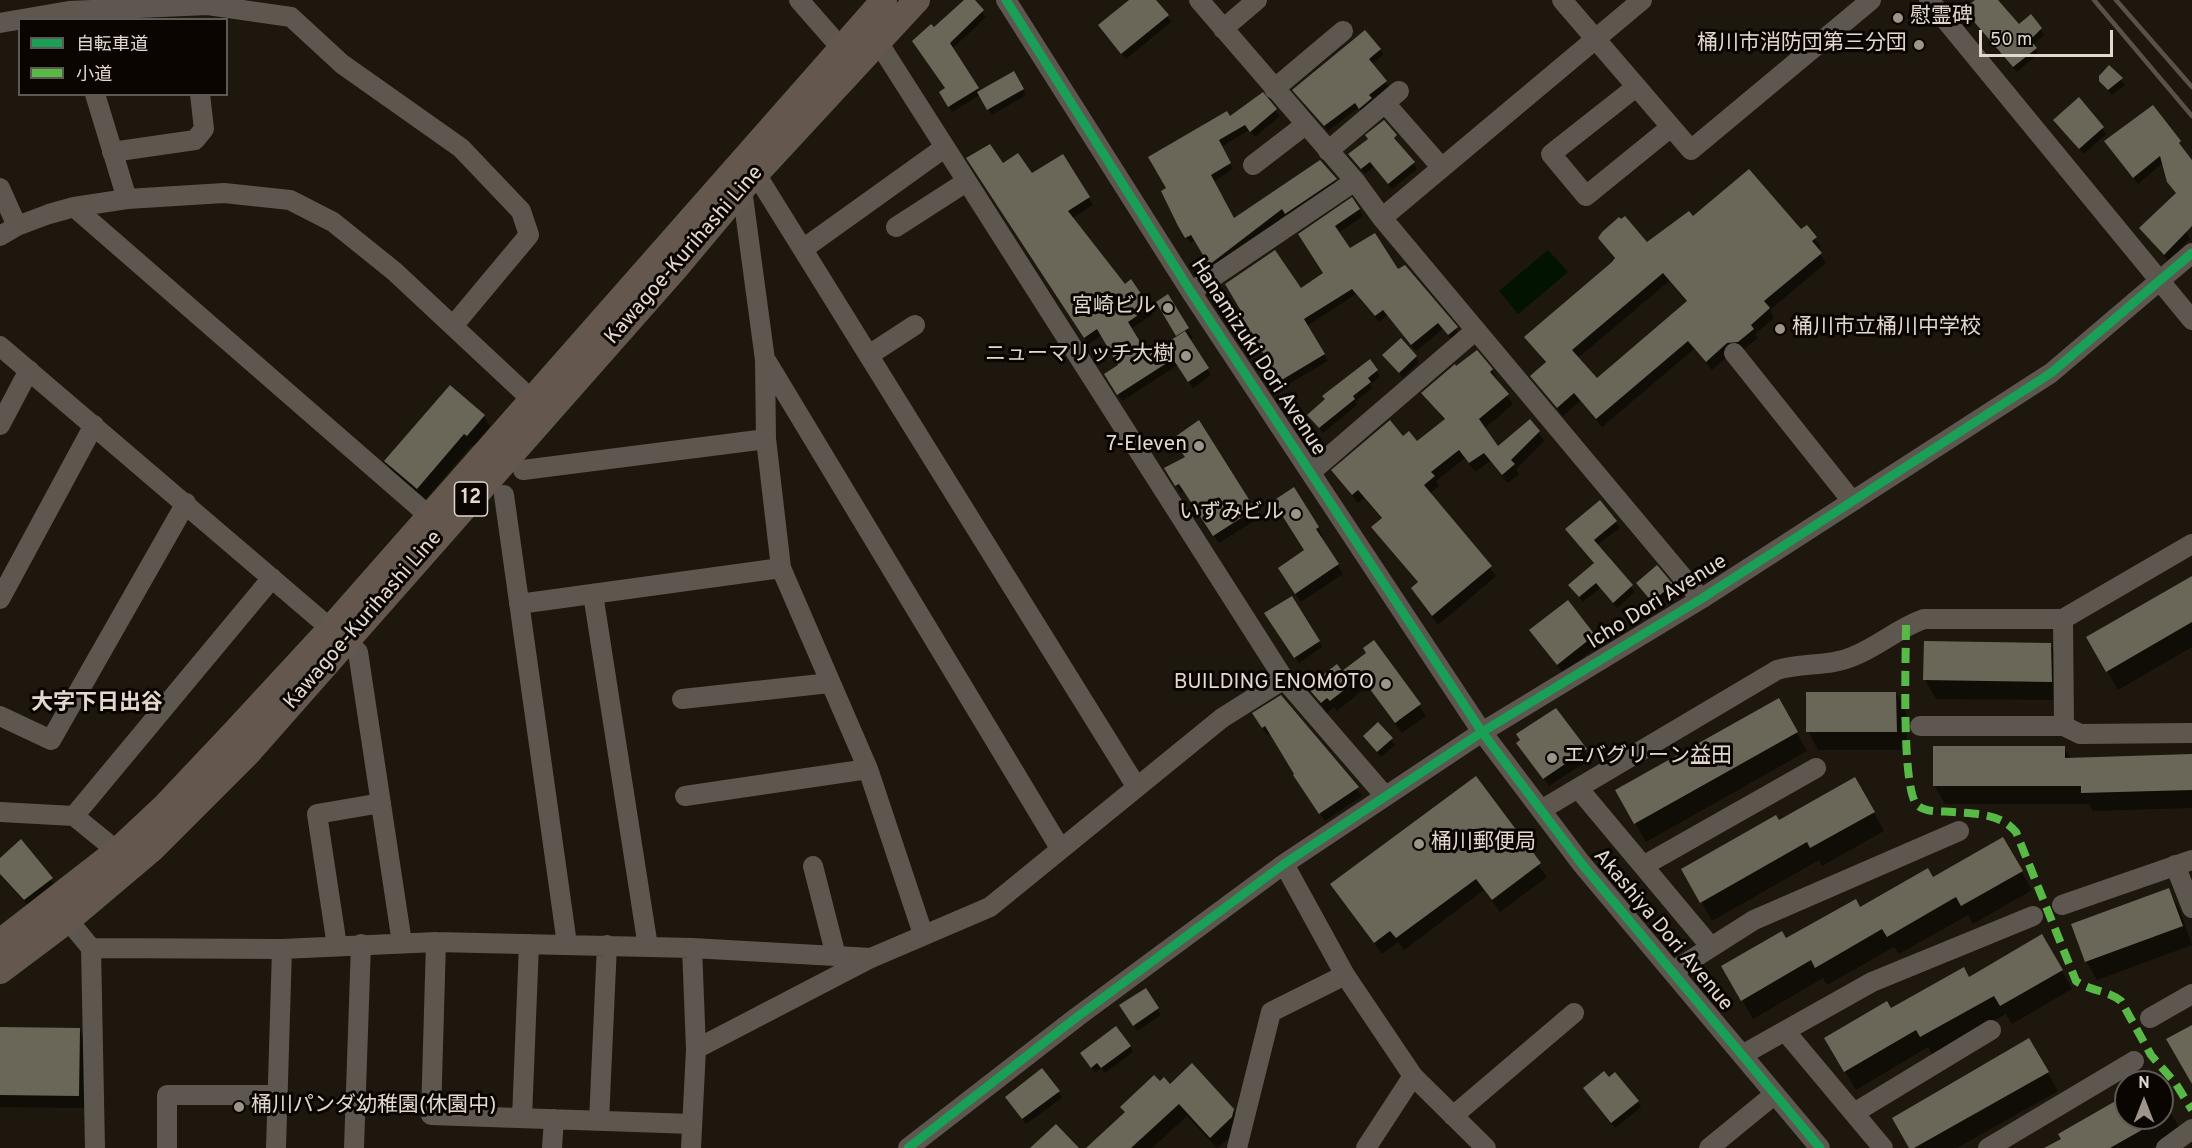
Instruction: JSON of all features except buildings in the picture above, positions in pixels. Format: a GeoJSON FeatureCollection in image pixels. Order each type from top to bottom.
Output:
{"type":"FeatureCollection","features":[{"type":"Feature","properties":{"kind":"main road","name":"Kawagoe-Kurihashi Line"},"geometry":{"type":"LineString","coordinates":[[0,971],[68,920],[152,849],[249,752],[428,515],[884,0]]}},
{"type":"Feature","properties":{"kind":"main road","name":"Kawagoe-Kurihashi Line"},"geometry":{"type":"LineString","coordinates":[[0,942],[117,851],[165,807],[338,635],[675,269],[749,182],[917,0]]}},
{"type":"Feature","properties":{"kind":"street"},"geometry":{"type":"LineString","coordinates":[[799,0],[841,48]]}},
{"type":"Feature","properties":{"kind":"street","name":"Hanamizuki Dori Avenue"},"geometry":{"type":"LineString","coordinates":[[1006,0],[1191,292],[1482,732]]}},
{"type":"Feature","properties":{"kind":"street"},"geometry":{"type":"LineString","coordinates":[[1198,0],[1355,181],[1382,218],[1701,599]]}},
{"type":"Feature","properties":{"kind":"street"},"geometry":{"type":"LineString","coordinates":[[1223,29],[1257,0]]}},
{"type":"Feature","properties":{"kind":"street"},"geometry":{"type":"LineString","coordinates":[[1562,0],[1690,150],[1871,0]]}},
{"type":"Feature","properties":{"kind":"street"},"geometry":{"type":"LineString","coordinates":[[1382,218],[1642,0]]}},
{"type":"Feature","properties":{"kind":"street"},"geometry":{"type":"LineString","coordinates":[[1929,0],[2192,320]]}},
{"type":"Feature","properties":{"kind":"street"},"geometry":{"type":"LineString","coordinates":[[26,18],[67,10],[200,8],[291,17],[342,64],[461,148],[521,211],[529,235],[453,326]]}},
{"type":"Feature","properties":{"kind":"street"},"geometry":{"type":"LineString","coordinates":[[0,23],[18,20]]}},
{"type":"Feature","properties":{"kind":"street"},"geometry":{"type":"LineString","coordinates":[[1274,89],[1343,31]]}},
{"type":"Feature","properties":{"kind":"street"},"geometry":{"type":"LineString","coordinates":[[878,42],[1284,679],[1385,796]]}},
{"type":"Feature","properties":{"kind":"street"},"geometry":{"type":"LineString","coordinates":[[1636,87],[1551,154],[1586,196],[1671,128]]}},
{"type":"Feature","properties":{"kind":"street"},"geometry":{"type":"LineString","coordinates":[[96,96],[127,200]]}},
{"type":"Feature","properties":{"kind":"street"},"geometry":{"type":"LineString","coordinates":[[112,152],[195,140],[204,129],[200,96]]}},
{"type":"Feature","properties":{"kind":"street"},"geometry":{"type":"LineString","coordinates":[[1328,151],[1392,97],[1442,168]]}},
{"type":"Feature","properties":{"kind":"street"},"geometry":{"type":"LineString","coordinates":[[1253,165],[1305,125]]}},
{"type":"Feature","properties":{"kind":"street"},"geometry":{"type":"LineString","coordinates":[[803,249],[945,148]]}},
{"type":"Feature","properties":{"kind":"street"},"geometry":{"type":"LineString","coordinates":[[1191,292],[1355,181]]}},
{"type":"Feature","properties":{"kind":"street"},"geometry":{"type":"LineString","coordinates":[[749,182],[803,249],[1136,786]]}},
{"type":"Feature","properties":{"kind":"street"},"geometry":{"type":"LineString","coordinates":[[749,182],[765,360],[766,440],[781,568],[868,769],[923,934]]}},
{"type":"Feature","properties":{"kind":"street"},"geometry":{"type":"LineString","coordinates":[[896,227],[966,183]]}},
{"type":"Feature","properties":{"kind":"street"},"geometry":{"type":"LineString","coordinates":[[0,188],[8,231],[74,207],[127,200],[225,193],[290,200],[333,222],[394,270],[531,399]]}},
{"type":"Feature","properties":{"kind":"street"},"geometry":{"type":"LineString","coordinates":[[74,207],[428,515]]}},
{"type":"Feature","properties":{"kind":"street","name":"Icho Dori Avenue"},"geometry":{"type":"LineString","coordinates":[[908,1148],[1077,1017],[1284,864],[1482,732],[1701,599],[2051,374],[2192,253]]}},
{"type":"Feature","properties":{"kind":"street"},"geometry":{"type":"LineString","coordinates":[[869,355],[915,325]]}},
{"type":"Feature","properties":{"kind":"street"},"geometry":{"type":"LineString","coordinates":[[1311,472],[1476,330]]}},
{"type":"Feature","properties":{"kind":"street"},"geometry":{"type":"LineString","coordinates":[[0,346],[358,652],[402,943]]}},
{"type":"Feature","properties":{"kind":"street"},"geometry":{"type":"LineString","coordinates":[[1734,354],[1852,501]]}},
{"type":"Feature","properties":{"kind":"street"},"geometry":{"type":"LineString","coordinates":[[765,360],[1060,848]]}},
{"type":"Feature","properties":{"kind":"street"},"geometry":{"type":"LineString","coordinates":[[0,425],[29,370]]}},
{"type":"Feature","properties":{"kind":"street"},"geometry":{"type":"LineString","coordinates":[[0,599],[94,425]]}},
{"type":"Feature","properties":{"kind":"street"},"geometry":{"type":"LineString","coordinates":[[523,470],[766,440]]}},
{"type":"Feature","properties":{"kind":"street"},"geometry":{"type":"LineString","coordinates":[[504,495],[567,944]]}},
{"type":"Feature","properties":{"kind":"street"},"geometry":{"type":"LineString","coordinates":[[0,716],[51,740],[186,503]]}},
{"type":"Feature","properties":{"kind":"street"},"geometry":{"type":"LineString","coordinates":[[1541,810],[1777,670],[1798,663],[1833,662],[1854,656],[1906,625],[1924,619],[2063,619],[2192,544]]}},
{"type":"Feature","properties":{"kind":"street"},"geometry":{"type":"LineString","coordinates":[[519,604],[781,568]]}},
{"type":"Feature","properties":{"kind":"street"},"geometry":{"type":"LineString","coordinates":[[74,816],[272,578]]}},
{"type":"Feature","properties":{"kind":"street"},"geometry":{"type":"LineString","coordinates":[[593,594],[648,946]]}},
{"type":"Feature","properties":{"kind":"street"},"geometry":{"type":"LineString","coordinates":[[2063,619],[2064,726]]}},
{"type":"Feature","properties":{"kind":"street"},"geometry":{"type":"LineString","coordinates":[[696,1050],[872,958],[990,907],[1222,718],[1284,679]]}},
{"type":"Feature","properties":{"kind":"street"},"geometry":{"type":"LineString","coordinates":[[682,699],[830,683]]}},
{"type":"Feature","properties":{"kind":"street"},"geometry":{"type":"LineString","coordinates":[[1920,726],[2064,726],[2080,734],[2192,733]]}},
{"type":"Feature","properties":{"kind":"street","name":"Akashiya Dori Avenue"},"geometry":{"type":"LineString","coordinates":[[1482,732],[1581,863],[1820,1148]]}},
{"type":"Feature","properties":{"kind":"street"},"geometry":{"type":"LineString","coordinates":[[1643,866],[1816,768]]}},
{"type":"Feature","properties":{"kind":"street"},"geometry":{"type":"LineString","coordinates":[[685,796],[868,769]]}},
{"type":"Feature","properties":{"kind":"street"},"geometry":{"type":"LineString","coordinates":[[1578,788],[1711,947]]}},
{"type":"Feature","properties":{"kind":"street"},"geometry":{"type":"LineString","coordinates":[[337,946],[317,814],[381,803]]}},
{"type":"Feature","properties":{"kind":"street"},"geometry":{"type":"LineString","coordinates":[[0,812],[74,816],[117,851]]}},
{"type":"Feature","properties":{"kind":"street"},"geometry":{"type":"LineString","coordinates":[[1672,972],[1754,920],[1959,831]]}},
{"type":"Feature","properties":{"kind":"street"},"geometry":{"type":"LineString","coordinates":[[2062,905],[2184,862],[2192,908]]}},
{"type":"Feature","properties":{"kind":"street"},"geometry":{"type":"LineString","coordinates":[[1284,864],[1345,975],[1413,1076],[1486,1148]]}},
{"type":"Feature","properties":{"kind":"street"},"geometry":{"type":"LineString","coordinates":[[813,866],[836,956]]}},
{"type":"Feature","properties":{"kind":"street"},"geometry":{"type":"LineString","coordinates":[[1742,1055],[1872,982],[2032,916]]}},
{"type":"Feature","properties":{"kind":"street"},"geometry":{"type":"LineString","coordinates":[[68,920],[91,948],[95,1148]]}},
{"type":"Feature","properties":{"kind":"street"},"geometry":{"type":"LineString","coordinates":[[91,948],[282,949],[436,942],[648,946],[872,958]]}},
{"type":"Feature","properties":{"kind":"street"},"geometry":{"type":"LineString","coordinates":[[436,942],[431,1115],[692,1124]]}},
{"type":"Feature","properties":{"kind":"street"},"geometry":{"type":"LineString","coordinates":[[354,1148],[361,944]]}},
{"type":"Feature","properties":{"kind":"street"},"geometry":{"type":"LineString","coordinates":[[522,1118],[529,944]]}},
{"type":"Feature","properties":{"kind":"street"},"geometry":{"type":"LineString","coordinates":[[599,1120],[607,945]]}},
{"type":"Feature","properties":{"kind":"street"},"geometry":{"type":"LineString","coordinates":[[691,1148],[696,1050],[692,948]]}},
{"type":"Feature","properties":{"kind":"street"},"geometry":{"type":"LineString","coordinates":[[276,1148],[282,949]]}},
{"type":"Feature","properties":{"kind":"street"},"geometry":{"type":"LineString","coordinates":[[1237,1148],[1271,1012],[1345,975]]}},
{"type":"Feature","properties":{"kind":"street"},"geometry":{"type":"LineString","coordinates":[[2150,1018],[2192,994]]}},
{"type":"Feature","properties":{"kind":"street"},"geometry":{"type":"LineString","coordinates":[[1453,1116],[1574,1014]]}},
{"type":"Feature","properties":{"kind":"street"},"geometry":{"type":"LineString","coordinates":[[1854,1113],[1992,1030]]}},
{"type":"Feature","properties":{"kind":"street"},"geometry":{"type":"LineString","coordinates":[[1785,1031],[1883,1148]]}},
{"type":"Feature","properties":{"kind":"street"},"geometry":{"type":"LineString","coordinates":[[1988,1148],[2134,1061]]}},
{"type":"Feature","properties":{"kind":"street"},"geometry":{"type":"LineString","coordinates":[[1366,1148],[1413,1076]]}},
{"type":"Feature","properties":{"kind":"street"},"geometry":{"type":"LineString","coordinates":[[1709,1148],[1775,1094]]}},
{"type":"Feature","properties":{"kind":"street"},"geometry":{"type":"LineString","coordinates":[[167,1148],[167,1095],[276,1095]]}},
{"type":"Feature","properties":{"kind":"street"},"geometry":{"type":"LineString","coordinates":[[552,1148],[554,1119]]}},
{"type":"Feature","properties":{"kind":"street"},"geometry":{"type":"LineString","coordinates":[[2166,1148],[2192,1129]]}},
{"type":"Feature","properties":{"kind":"shaded area"},"geometry":{"type":"Polygon","coordinates":[[[1548,250],[1568,272],[1518,314],[1499,291],[1548,250]]]}},
{"type":"Feature","properties":{"kind":"railway"},"geometry":{"type":"LineString","coordinates":[[2094,0],[2192,116]]}},
{"type":"Feature","properties":{"kind":"railway"},"geometry":{"type":"LineString","coordinates":[[2116,0],[2192,87]]}},
{"type":"Feature","properties":{"kind":"marked path"},"geometry":{"type":"LineString","coordinates":[[1906,625],[1906,748],[1912,794],[1917,805],[1929,810],[1970,813],[1995,818],[2003,821],[2016,832],[2076,981],[2121,1001],[2151,1055],[2176,1084],[2192,1110]]}},
{"type":"Feature","properties":{"kind":"cycle path"},"geometry":{"type":"LineString","coordinates":[[1006,0],[1191,292],[1482,732],[1581,863],[1820,1148]]}},
{"type":"Feature","properties":{"kind":"cycle path"},"geometry":{"type":"LineString","coordinates":[[908,1148],[1077,1017],[1284,864],[1482,732],[1701,599],[2051,373],[2192,253]]}},
{"type":"Feature","properties":{"kind":"place","name":"慰霊碑"},"geometry":{"type":"Point","coordinates":[1898,18]}},
{"type":"Feature","properties":{"kind":"place","name":"桶川市消防団第三分団"},"geometry":{"type":"Point","coordinates":[1919,45]}},
{"type":"Feature","properties":{"kind":"place","name":"宮崎ビル"},"geometry":{"type":"Point","coordinates":[1168,308]}},
{"type":"Feature","properties":{"kind":"place","name":"桶川市立桶川中学校"},"geometry":{"type":"Point","coordinates":[1780,329]}},
{"type":"Feature","properties":{"kind":"place","name":"ニューマリッチ大樹"},"geometry":{"type":"Point","coordinates":[1186,356]}},
{"type":"Feature","properties":{"kind":"place","name":"7-Eleven"},"geometry":{"type":"Point","coordinates":[1199,446]}},
{"type":"Feature","properties":{"kind":"place","name":"いずみビル"},"geometry":{"type":"Point","coordinates":[1296,514]}},
{"type":"Feature","properties":{"kind":"place","name":"BUILDING ENOMOTO"},"geometry":{"type":"Point","coordinates":[1386,684]}},
{"type":"Feature","properties":{"kind":"place","name":"エバグリーン益田"},"geometry":{"type":"Point","coordinates":[1552,758]}},
{"type":"Feature","properties":{"kind":"place","name":"桶川郵便局"},"geometry":{"type":"Point","coordinates":[1419,844]}},
{"type":"Feature","properties":{"kind":"place","name":"桶川パンダ幼稚園(休園中)"},"geometry":{"type":"Point","coordinates":[239,1107]}},
{"type":"Feature","properties":{"kind":"district","name":"大字下日出谷"},"geometry":{"type":"Point","coordinates":[97,705]}}]}
